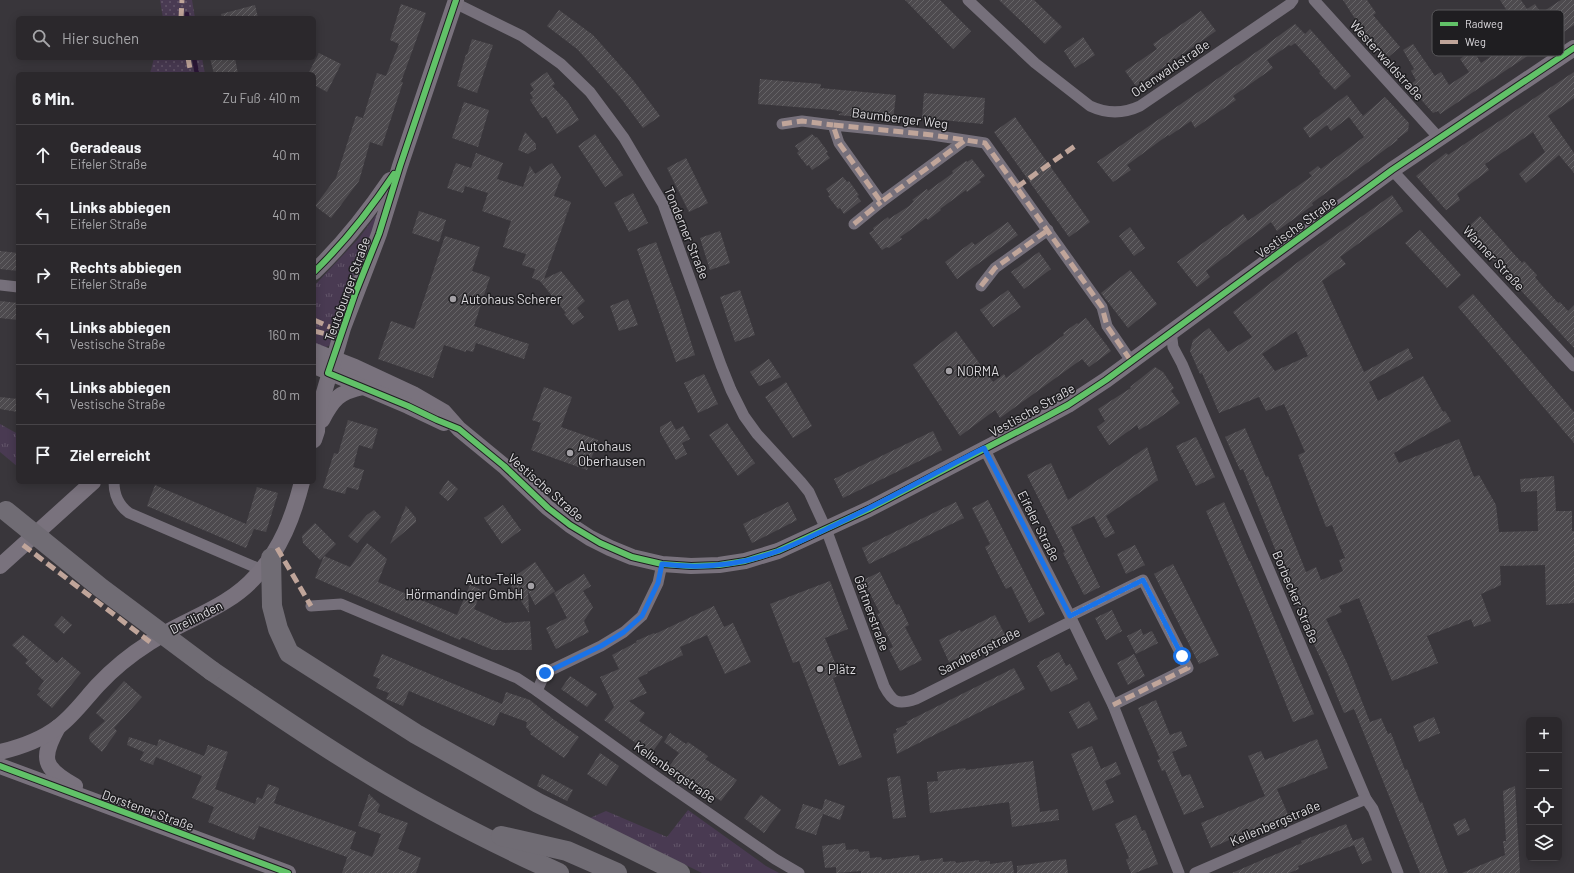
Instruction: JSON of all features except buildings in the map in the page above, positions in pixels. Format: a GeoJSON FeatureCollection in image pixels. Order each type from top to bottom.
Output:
{"type":"FeatureCollection","features":[{"type":"Feature","properties":{"kind":"highway"},"geometry":{"type":"LineString","coordinates":[[3,509],[108,592],[212,671],[286,722],[362,770],[472,830],[559,873]]}},
{"type":"Feature","properties":{"kind":"highway"},"geometry":{"type":"LineString","coordinates":[[267,564],[272,606],[278,629],[289,653],[416,734],[531,799],[680,873]]}},
{"type":"Feature","properties":{"kind":"highway"},"geometry":{"type":"LineString","coordinates":[[472,830],[568,851],[617,873]]}},
{"type":"Feature","properties":{"kind":"street","name":"Odenwaldstraße"},"geometry":{"type":"LineString","coordinates":[[968,0],[1035,63],[1090,106],[1100,111],[1112,113],[1126,111],[1140,106],[1290,4],[1293,0]]}},
{"type":"Feature","properties":{"kind":"street","name":"Westerwaldstraße"},"geometry":{"type":"LineString","coordinates":[[1314,0],[1439,138]]}},
{"type":"Feature","properties":{"kind":"street","name":"Teutoburger Straße"},"geometry":{"type":"LineString","coordinates":[[325,366],[379,234],[400,166],[456,2]]}},
{"type":"Feature","properties":{"kind":"street","name":"Tonderner Straße"},"geometry":{"type":"LineString","coordinates":[[456,2],[522,36],[561,64],[590,92],[624,138],[645,170],[663,204],[731,390],[744,416],[809,492],[826,529]]}},
{"type":"Feature","properties":{"kind":"street","name":"Vestische Straße"},"geometry":{"type":"LineString","coordinates":[[1564,55],[1574,48]]}},
{"type":"Feature","properties":{"kind":"street","name":"Vestische Straße"},"geometry":{"type":"LineString","coordinates":[[325,366],[355,367],[412,394],[444,412],[459,429],[504,466],[548,508],[570,525],[615,550],[632,557],[662,564],[691,566],[719,565],[745,561],[778,551],[826,529],[1068,405],[1106,380],[1392,170],[1562,56]]}},
{"type":"Feature","properties":{"kind":"street","name":"Baumberger Weg"},"geometry":{"type":"LineString","coordinates":[[782,124],[802,121],[932,135],[985,143],[1102,307],[1107,326],[1131,361]]}},
{"type":"Feature","properties":{"kind":"street","name":"Baumberger Weg"},"geometry":{"type":"LineString","coordinates":[[833,125],[839,143],[881,202]]}},
{"type":"Feature","properties":{"kind":"street","name":"Baumberger Weg"},"geometry":{"type":"LineString","coordinates":[[854,224],[881,202],[964,141]]}},
{"type":"Feature","properties":{"kind":"street","name":"Teutoburger Straße"},"geometry":{"type":"LineString","coordinates":[[316,270],[350,234],[370,210],[400,166]]}},
{"type":"Feature","properties":{"kind":"street","name":"Wanner Straße"},"geometry":{"type":"LineString","coordinates":[[1392,170],[1574,366]]}},
{"type":"Feature","properties":{"kind":"street"},"geometry":{"type":"LineString","coordinates":[[982,286],[995,268],[1048,230]]}},
{"type":"Feature","properties":{"kind":"street"},"geometry":{"type":"LineString","coordinates":[[0,285],[16,287]]}},
{"type":"Feature","properties":{"kind":"street","name":"Borbecker Straße"},"geometry":{"type":"LineString","coordinates":[[1171,331],[1173,347],[1182,364],[1366,799],[1373,809],[1398,873]]}},
{"type":"Feature","properties":{"kind":"street"},"geometry":{"type":"LineString","coordinates":[[316,354],[325,366],[316,428]]}},
{"type":"Feature","properties":{"kind":"street","name":"Vestische Straße"},"geometry":{"type":"LineString","coordinates":[[325,366],[363,387],[459,429]]}},
{"type":"Feature","properties":{"kind":"street"},"geometry":{"type":"LineString","coordinates":[[316,433],[329,407],[338,396],[350,390],[363,387]]}},
{"type":"Feature","properties":{"kind":"street","name":"Eifeler Straße"},"geometry":{"type":"LineString","coordinates":[[984,448],[1071,618],[1113,705],[1180,873]]}},
{"type":"Feature","properties":{"kind":"street"},"geometry":{"type":"LineString","coordinates":[[0,566],[91,484]]}},
{"type":"Feature","properties":{"kind":"street"},"geometry":{"type":"LineString","coordinates":[[114,484],[114,491],[117,500],[129,513],[267,564]]}},
{"type":"Feature","properties":{"kind":"street","name":"Dreilinden"},"geometry":{"type":"LineString","coordinates":[[123,812],[60,777],[52,770],[48,762],[47,748],[58,727],[109,673],[129,657],[171,629],[218,607],[247,586],[267,564],[284,535],[301,484]]}},
{"type":"Feature","properties":{"kind":"street","name":"Gärtnerstraße"},"geometry":{"type":"LineString","coordinates":[[826,529],[884,686],[889,696],[897,702]]}},
{"type":"Feature","properties":{"kind":"street"},"geometry":{"type":"LineString","coordinates":[[311,606],[341,604],[518,678],[537,691],[545,673],[601,646],[624,632],[642,616],[658,583],[662,564]]}},
{"type":"Feature","properties":{"kind":"street"},"geometry":{"type":"LineString","coordinates":[[1071,618],[1143,580],[1188,668],[1113,705]]}},
{"type":"Feature","properties":{"kind":"street","name":"Sandbergstraße"},"geometry":{"type":"LineString","coordinates":[[897,702],[906,702],[916,699],[1071,618]]}},
{"type":"Feature","properties":{"kind":"street","name":"Kellenbergstraße"},"geometry":{"type":"LineString","coordinates":[[537,691],[775,859],[799,873]]}},
{"type":"Feature","properties":{"kind":"street","name":"Dreilinden"},"geometry":{"type":"LineString","coordinates":[[0,752],[24,745],[58,727]]}},
{"type":"Feature","properties":{"kind":"street","name":"Dorstener Straße"},"geometry":{"type":"LineString","coordinates":[[0,766],[288,873]]}},
{"type":"Feature","properties":{"kind":"street","name":"Kellenbergstraße"},"geometry":{"type":"LineString","coordinates":[[1195,873],[1366,799]]}},
{"type":"Feature","properties":{"kind":"green space"},"geometry":{"type":"Polygon","coordinates":[[[160,0],[192,0],[195,16],[163,16],[160,0]]]}},
{"type":"Feature","properties":{"kind":"green space"},"geometry":{"type":"Polygon","coordinates":[[[154,60],[202,60],[205,72],[150,72],[154,60]]]}},
{"type":"Feature","properties":{"kind":"green space"},"geometry":{"type":"Polygon","coordinates":[[[377,215],[378,217],[358,266],[332,343],[324,348],[316,346],[316,284],[359,238],[377,215]]]}},
{"type":"Feature","properties":{"kind":"green space"},"geometry":{"type":"Polygon","coordinates":[[[0,424],[16,433],[16,465],[0,452],[0,424]]]}},
{"type":"Feature","properties":{"kind":"green space"},"geometry":{"type":"Polygon","coordinates":[[[688,810],[766,866],[779,873],[702,873],[590,818],[606,811],[667,837],[688,810]]]}},
{"type":"Feature","properties":{"kind":"waterway"},"geometry":{"type":"LineString","coordinates":[[194,60],[197,72]]}},
{"type":"Feature","properties":{"kind":"marked path"},"geometry":{"type":"LineString","coordinates":[[181,16],[182,0]]}},
{"type":"Feature","properties":{"kind":"marked path"},"geometry":{"type":"LineString","coordinates":[[188,60],[191,72]]}},
{"type":"Feature","properties":{"kind":"marked path"},"geometry":{"type":"LineString","coordinates":[[782,124],[802,121],[833,125]]}},
{"type":"Feature","properties":{"kind":"marked path"},"geometry":{"type":"LineString","coordinates":[[964,141],[881,202],[839,143],[833,125],[932,135],[985,143],[1102,307],[1107,326],[1131,361]]}},
{"type":"Feature","properties":{"kind":"marked path"},"geometry":{"type":"LineString","coordinates":[[1017,187],[1075,146]]}},
{"type":"Feature","properties":{"kind":"marked path"},"geometry":{"type":"LineString","coordinates":[[854,224],[881,202]]}},
{"type":"Feature","properties":{"kind":"marked path"},"geometry":{"type":"LineString","coordinates":[[981,286],[995,268],[1048,230]]}},
{"type":"Feature","properties":{"kind":"marked path"},"geometry":{"type":"LineString","coordinates":[[316,321],[332,328],[335,332]]}},
{"type":"Feature","properties":{"kind":"marked path"},"geometry":{"type":"LineString","coordinates":[[316,332],[330,335],[335,332],[341,334]]}},
{"type":"Feature","properties":{"kind":"marked path"},"geometry":{"type":"LineString","coordinates":[[23,545],[150,642]]}},
{"type":"Feature","properties":{"kind":"marked path"},"geometry":{"type":"LineString","coordinates":[[277,548],[311,606]]}},
{"type":"Feature","properties":{"kind":"marked path"},"geometry":{"type":"LineString","coordinates":[[1070,616],[1143,580],[1188,668],[1113,705]]}},
{"type":"Feature","properties":{"kind":"cycle path"},"geometry":{"type":"LineString","coordinates":[[456,0],[400,166],[379,234],[355,294],[328,373],[459,429],[504,466],[548,508],[570,525],[600,543],[632,557],[662,564],[691,566],[719,565],[745,561],[778,551],[869,509],[1068,405],[1106,380],[1392,170],[1562,56]]}},
{"type":"Feature","properties":{"kind":"cycle path"},"geometry":{"type":"LineString","coordinates":[[1564,55],[1574,48]]}},
{"type":"Feature","properties":{"kind":"cycle path"},"geometry":{"type":"LineString","coordinates":[[316,270],[357,225],[394,174]]}},
{"type":"Feature","properties":{"kind":"cycle path"},"geometry":{"type":"LineString","coordinates":[[0,766],[288,873]]}},
{"type":"Feature","properties":{"kind":"place","name":"Autohaus Scherer"},"geometry":{"type":"Point","coordinates":[453,299]}},
{"type":"Feature","properties":{"kind":"place","name":"NORMA"},"geometry":{"type":"Point","coordinates":[949,371]}},
{"type":"Feature","properties":{"kind":"place","name":"Autohaus Oberhausen"},"geometry":{"type":"Point","coordinates":[570,453]}},
{"type":"Feature","properties":{"kind":"place","name":"Auto-Teile Hörmandinger GmbH"},"geometry":{"type":"Point","coordinates":[531,586]}},
{"type":"Feature","properties":{"kind":"place","name":"Plätz"},"geometry":{"type":"Point","coordinates":[820,669]}},
{"type":"Feature","properties":{"kind":"route"},"geometry":{"type":"LineString","coordinates":[[545,673],[601,646],[624,632],[642,616],[658,583],[662,564],[676,566],[719,565],[745,561],[778,551],[869,508],[984,448],[1070,616],[1143,580],[1182,656]]}}]}
